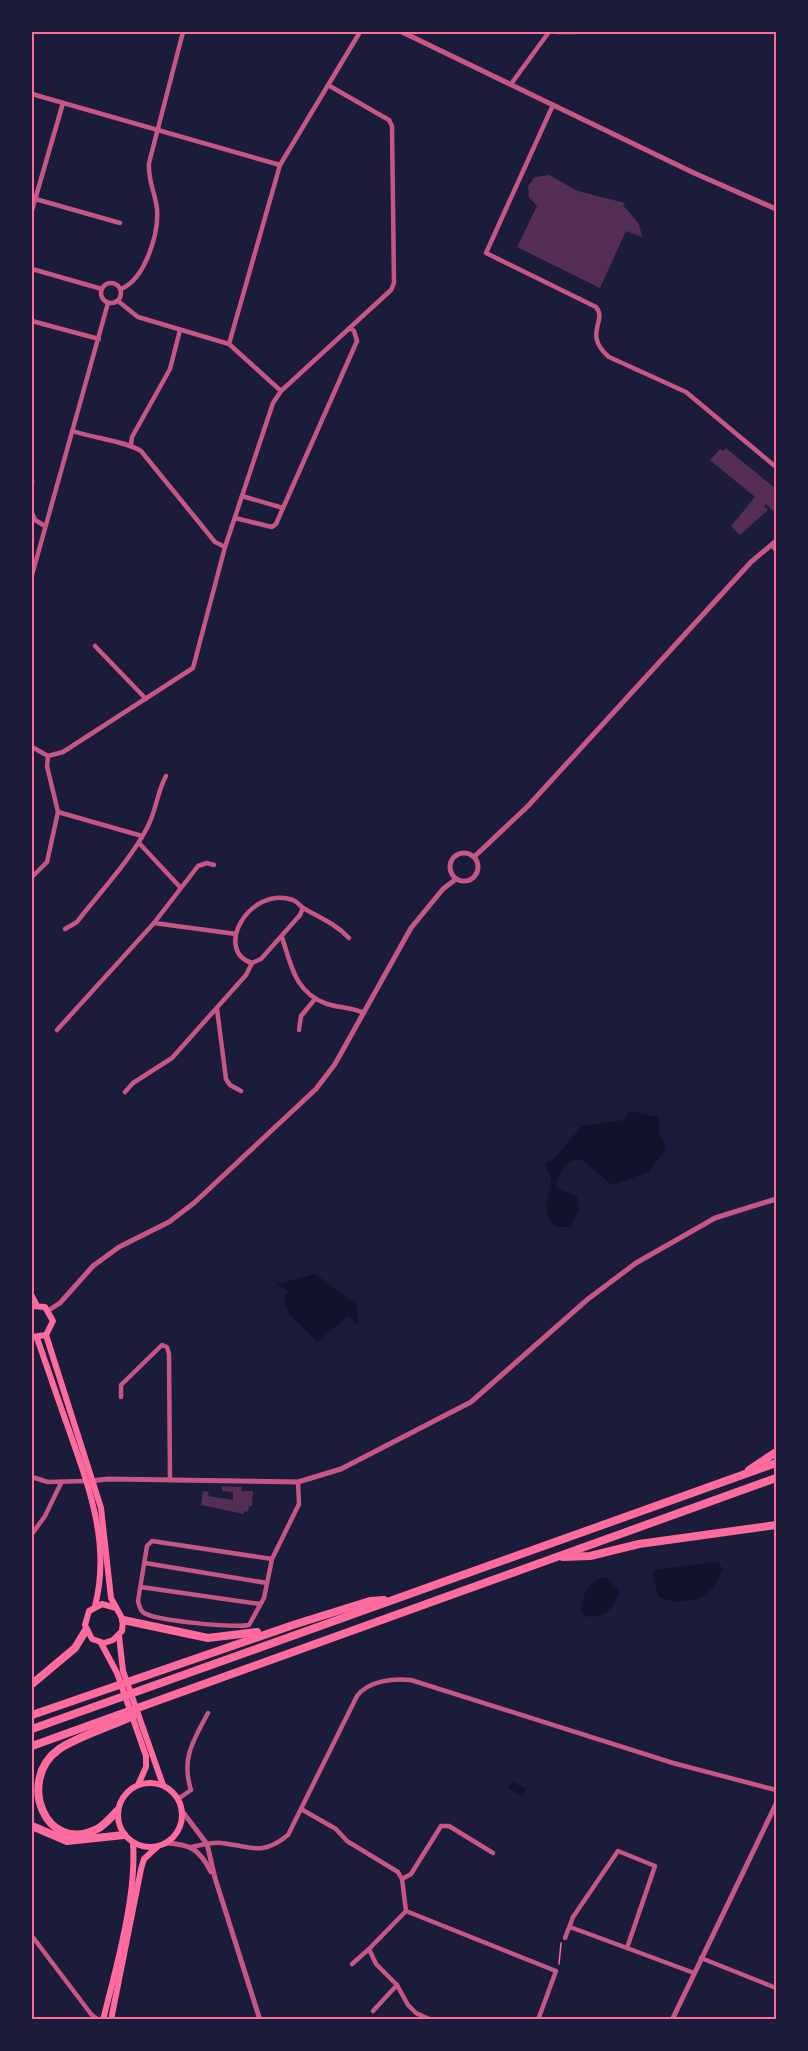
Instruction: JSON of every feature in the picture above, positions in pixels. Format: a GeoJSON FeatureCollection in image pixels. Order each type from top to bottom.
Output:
{"type":"FeatureCollection","features":[{"type":"Feature","properties":{"kind":"highway"},"geometry":{"type":"LineString","coordinates":[[740,1476],[777,1452]]}},
{"type":"Feature","properties":{"kind":"highway"},"geometry":{"type":"LineString","coordinates":[[32,1730],[777,1463]]}},
{"type":"Feature","properties":{"kind":"highway"},"geometry":{"type":"LineString","coordinates":[[32,1746],[563,1557],[777,1478]]}},
{"type":"Feature","properties":{"kind":"highway"},"geometry":{"type":"LineString","coordinates":[[563,1557],[590,1556],[639,1544],[777,1525]]}},
{"type":"Feature","properties":{"kind":"highway"},"geometry":{"type":"LineString","coordinates":[[32,1715],[296,1624],[370,1601],[393,1600]]}},
{"type":"Feature","properties":{"kind":"highway"},"geometry":{"type":"LineString","coordinates":[[123,1620],[208,1638],[242,1636],[296,1624]]}},
{"type":"Feature","properties":{"kind":"highway"},"geometry":{"type":"LineString","coordinates":[[32,1684],[75,1648],[86,1630]]}},
{"type":"Feature","properties":{"kind":"highway"},"geometry":{"type":"LineString","coordinates":[[117,1811],[98,1829],[75,1835],[61,1832],[42,1812],[38,1791],[44,1766],[58,1750],[168,1699]]}},
{"type":"Feature","properties":{"kind":"highway"},"geometry":{"type":"LineString","coordinates":[[32,1826],[68,1841],[124,1835]]}},
{"type":"Feature","properties":{"kind":"main road"},"geometry":{"type":"LineString","coordinates":[[32,1296],[34,1305],[49,1310],[53,1321],[46,1335],[90,1481],[95,1510],[101,1575],[96,1606],[86,1617],[86,1630],[92,1639],[101,1642],[111,1641],[118,1636]]}},
{"type":"Feature","properties":{"kind":"main road"},"geometry":{"type":"LineString","coordinates":[[46,1335],[34,1338],[101,1508],[109,1591],[123,1620],[118,1636],[120,1672]]}},
{"type":"Feature","properties":{"kind":"main road"},"geometry":{"type":"LineString","coordinates":[[96,1606],[107,1604],[116,1608]]}},
{"type":"Feature","properties":{"kind":"main road"},"geometry":{"type":"LineString","coordinates":[[101,1642],[120,1672],[163,1785],[178,1799],[182,1811],[178,1832],[144,1859],[111,2019]]}},
{"type":"Feature","properties":{"kind":"main road"},"geometry":{"type":"LineString","coordinates":[[143,1736],[146,1767],[137,1785],[123,1797],[117,1811],[118,1823],[124,1835],[133,1843],[144,1847],[157,1847]]}},
{"type":"Feature","properties":{"kind":"main road"},"geometry":{"type":"LineString","coordinates":[[137,1785],[148,1783],[163,1785]]}},
{"type":"Feature","properties":{"kind":"main road"},"geometry":{"type":"LineString","coordinates":[[104,2019],[128,1902],[134,1858],[133,1843]]}},
{"type":"Feature","properties":{"kind":"street"},"geometry":{"type":"LineString","coordinates":[[118,301],[121,289],[131,284],[142,272],[155,226],[157,210],[149,183],[149,171],[183,32]]}},
{"type":"Feature","properties":{"kind":"street"},"geometry":{"type":"LineString","coordinates":[[229,344],[280,165],[360,32]]}},
{"type":"Feature","properties":{"kind":"street"},"geometry":{"type":"LineString","coordinates":[[402,32],[694,173],[777,209]]}},
{"type":"Feature","properties":{"kind":"street"},"geometry":{"type":"LineString","coordinates":[[511,84],[549,32]]}},
{"type":"Feature","properties":{"kind":"street"},"geometry":{"type":"LineString","coordinates":[[558,32],[576,32]]}},
{"type":"Feature","properties":{"kind":"street"},"geometry":{"type":"LineString","coordinates":[[32,747],[48,756],[63,752],[194,668],[225,547],[273,403],[280,391],[391,290],[394,283],[392,126],[389,120],[328,85]]}},
{"type":"Feature","properties":{"kind":"street"},"geometry":{"type":"LineString","coordinates":[[32,94],[280,165]]}},
{"type":"Feature","properties":{"kind":"street"},"geometry":{"type":"LineString","coordinates":[[32,210],[33,198],[63,103]]}},
{"type":"Feature","properties":{"kind":"street"},"geometry":{"type":"LineString","coordinates":[[553,105],[486,253],[596,307],[600,316],[595,335],[601,350],[609,357],[686,392],[777,466]]}},
{"type":"Feature","properties":{"kind":"street"},"geometry":{"type":"LineString","coordinates":[[33,198],[120,223]]}},
{"type":"Feature","properties":{"kind":"street"},"geometry":{"type":"LineString","coordinates":[[32,269],[102,289],[111,283],[121,289]]}},
{"type":"Feature","properties":{"kind":"street"},"geometry":{"type":"LineString","coordinates":[[102,289],[102,299],[108,303],[118,301],[138,317],[229,344],[280,391]]}},
{"type":"Feature","properties":{"kind":"street"},"geometry":{"type":"LineString","coordinates":[[32,575],[108,303]]}},
{"type":"Feature","properties":{"kind":"street"},"geometry":{"type":"LineString","coordinates":[[32,321],[99,339]]}},
{"type":"Feature","properties":{"kind":"street"},"geometry":{"type":"LineString","coordinates":[[235,518],[272,527],[276,524],[357,341],[354,331],[350,328]]}},
{"type":"Feature","properties":{"kind":"street"},"geometry":{"type":"LineString","coordinates":[[131,445],[170,369],[180,330]]}},
{"type":"Feature","properties":{"kind":"street"},"geometry":{"type":"LineString","coordinates":[[73,431],[122,445],[131,445],[141,451],[214,542],[225,547]]}},
{"type":"Feature","properties":{"kind":"street"},"geometry":{"type":"LineString","coordinates":[[32,479],[32,484]]}},
{"type":"Feature","properties":{"kind":"street"},"geometry":{"type":"LineString","coordinates":[[242,496],[283,508]]}},
{"type":"Feature","properties":{"kind":"street"},"geometry":{"type":"LineString","coordinates":[[32,513],[35,520],[45,526]]}},
{"type":"Feature","properties":{"kind":"street"},"geometry":{"type":"LineString","coordinates":[[474,857],[528,806],[751,562],[775,545]]}},
{"type":"Feature","properties":{"kind":"street"},"geometry":{"type":"LineString","coordinates":[[95,646],[146,699]]}},
{"type":"Feature","properties":{"kind":"street"},"geometry":{"type":"LineString","coordinates":[[32,877],[46,862],[58,812],[47,766],[48,756]]}},
{"type":"Feature","properties":{"kind":"street"},"geometry":{"type":"LineString","coordinates":[[65,929],[77,922],[139,843],[166,776]]}},
{"type":"Feature","properties":{"kind":"street"},"geometry":{"type":"LineString","coordinates":[[58,812],[142,836]]}},
{"type":"Feature","properties":{"kind":"street"},"geometry":{"type":"LineString","coordinates":[[139,843],[180,887]]}},
{"type":"Feature","properties":{"kind":"street"},"geometry":{"type":"LineString","coordinates":[[49,1310],[60,1303],[93,1266],[119,1247],[169,1222],[194,1203],[316,1089],[335,1064],[411,928],[442,889],[456,879],[470,881],[477,875],[478,865],[474,857],[466,854],[454,858],[450,867],[456,879]]}},
{"type":"Feature","properties":{"kind":"street"},"geometry":{"type":"LineString","coordinates":[[57,1030],[154,923],[198,866],[207,863],[214,865]]}},
{"type":"Feature","properties":{"kind":"street"},"geometry":{"type":"LineString","coordinates":[[252,963],[246,961],[239,953],[236,934],[244,916],[259,903],[272,898],[299,903],[303,908],[326,920],[349,938]]}},
{"type":"Feature","properties":{"kind":"street"},"geometry":{"type":"LineString","coordinates":[[125,1092],[140,1078],[172,1058],[246,975],[252,963],[261,959],[282,937],[302,914],[303,908]]}},
{"type":"Feature","properties":{"kind":"street"},"geometry":{"type":"LineString","coordinates":[[154,923],[236,934]]}},
{"type":"Feature","properties":{"kind":"street"},"geometry":{"type":"LineString","coordinates":[[282,937],[295,978],[315,999],[364,1013]]}},
{"type":"Feature","properties":{"kind":"street"},"geometry":{"type":"LineString","coordinates":[[299,1030],[301,1016],[315,999]]}},
{"type":"Feature","properties":{"kind":"street"},"geometry":{"type":"LineString","coordinates":[[217,1009],[226,1078],[230,1085],[241,1091]]}},
{"type":"Feature","properties":{"kind":"street"},"geometry":{"type":"LineString","coordinates":[[32,1477],[61,1483],[170,1480],[298,1482],[341,1469],[471,1402],[588,1299],[636,1263],[715,1218],[777,1199]]}},
{"type":"Feature","properties":{"kind":"street"},"geometry":{"type":"LineString","coordinates":[[121,1397],[121,1385],[152,1352],[162,1346],[167,1347],[169,1354],[170,1480]]}},
{"type":"Feature","properties":{"kind":"street"},"geometry":{"type":"LineString","coordinates":[[272,1559],[157,1540],[147,1546],[138,1601],[144,1613],[176,1620],[239,1627],[249,1625],[254,1620],[260,1604],[272,1559],[299,1504],[298,1482]]}},
{"type":"Feature","properties":{"kind":"street"},"geometry":{"type":"LineString","coordinates":[[32,1533],[45,1516],[61,1483]]}},
{"type":"Feature","properties":{"kind":"street"},"geometry":{"type":"LineString","coordinates":[[144,1563],[267,1583]]}},
{"type":"Feature","properties":{"kind":"street"},"geometry":{"type":"LineString","coordinates":[[141,1587],[260,1604]]}},
{"type":"Feature","properties":{"kind":"street"},"geometry":{"type":"LineString","coordinates":[[166,1843],[192,1846],[222,1843],[259,1850],[269,1847],[288,1835],[360,1692],[374,1684],[402,1680],[532,1717],[673,1763],[777,1790]]}},
{"type":"Feature","properties":{"kind":"street"},"geometry":{"type":"LineString","coordinates":[[178,1799],[191,1790],[186,1773],[188,1752],[208,1713]]}},
{"type":"Feature","properties":{"kind":"street"},"geometry":{"type":"LineString","coordinates":[[672,2019],[777,1804]]}},
{"type":"Feature","properties":{"kind":"street"},"geometry":{"type":"LineString","coordinates":[[301,1809],[336,1828],[346,1841],[398,1872],[402,1879],[406,1911]]}},
{"type":"Feature","properties":{"kind":"street"},"geometry":{"type":"LineString","coordinates":[[182,1811],[203,1834],[207,1844],[215,1878],[260,2019]]}},
{"type":"Feature","properties":{"kind":"street"},"geometry":{"type":"LineString","coordinates":[[402,1879],[411,1874],[441,1826],[450,1826],[493,1852]]}},
{"type":"Feature","properties":{"kind":"street"},"geometry":{"type":"LineString","coordinates":[[192,1846],[203,1855],[215,1878]]}},
{"type":"Feature","properties":{"kind":"street"},"geometry":{"type":"LineString","coordinates":[[565,1938],[573,1917],[618,1851],[652,1863],[655,1872],[627,1948]]}},
{"type":"Feature","properties":{"kind":"street"},"geometry":{"type":"LineString","coordinates":[[352,1964],[406,1911]]}},
{"type":"Feature","properties":{"kind":"street"},"geometry":{"type":"LineString","coordinates":[[406,1911],[556,1971],[538,2019]]}},
{"type":"Feature","properties":{"kind":"street"},"geometry":{"type":"LineString","coordinates":[[570,1927],[694,1973]]}},
{"type":"Feature","properties":{"kind":"street"},"geometry":{"type":"LineString","coordinates":[[32,1936],[91,2014],[98,2019]]}},
{"type":"Feature","properties":{"kind":"street"},"geometry":{"type":"LineString","coordinates":[[369,1949],[376,1964],[397,1985],[416,2013],[431,2019]]}},
{"type":"Feature","properties":{"kind":"street"},"geometry":{"type":"LineString","coordinates":[[701,1958],[777,1988]]}},
{"type":"Feature","properties":{"kind":"street"},"geometry":{"type":"LineString","coordinates":[[373,2011],[397,1985]]}},
{"type":"Feature","properties":{"kind":"path"},"geometry":{"type":"LineString","coordinates":[[556,1971],[561,1958],[561,1941],[565,1938]]}},
{"type":"Feature","properties":{"kind":"shaded area"},"geometry":{"type":"Polygon","coordinates":[[[629,1111],[659,1117],[659,1134],[665,1142],[664,1152],[648,1172],[612,1185],[582,1160],[571,1161],[561,1172],[556,1187],[577,1197],[579,1209],[570,1227],[557,1227],[547,1212],[551,1182],[546,1168],[547,1162],[552,1161],[582,1126],[625,1120],[629,1111]]]}},
{"type":"Feature","properties":{"kind":"shaded area"},"geometry":{"type":"Polygon","coordinates":[[[315,1274],[357,1305],[358,1323],[355,1324],[349,1315],[317,1342],[289,1314],[284,1299],[288,1291],[277,1284],[315,1274]]]}},
{"type":"Feature","properties":{"kind":"shaded area"},"geometry":{"type":"Polygon","coordinates":[[[719,1562],[722,1569],[711,1590],[700,1598],[670,1601],[658,1596],[653,1575],[655,1570],[719,1562]]]}},
{"type":"Feature","properties":{"kind":"shaded area"},"geometry":{"type":"Polygon","coordinates":[[[606,1577],[619,1590],[615,1602],[603,1614],[585,1616],[581,1610],[585,1593],[595,1581],[606,1577]]]}},
{"type":"Feature","properties":{"kind":"shaded area"},"geometry":{"type":"Polygon","coordinates":[[[512,1781],[526,1789],[522,1796],[508,1788],[512,1781]]]}},
{"type":"Feature","properties":{"kind":"building"},"geometry":{"type":"Polygon","coordinates":[[[549,175],[578,191],[625,203],[623,205],[639,224],[642,237],[626,231],[600,288],[517,247],[537,206],[529,197],[528,186],[535,177],[549,175]]]}},
{"type":"Feature","properties":{"kind":"building"},"geometry":{"type":"Polygon","coordinates":[[[726,448],[776,489],[776,514],[766,504],[764,506],[768,510],[740,535],[731,526],[755,497],[710,460],[720,449],[723,451],[726,448]]]}},
{"type":"Feature","properties":{"kind":"building"},"geometry":{"type":"Polygon","coordinates":[[[222,1486],[242,1487],[241,1491],[253,1491],[252,1506],[249,1506],[248,1512],[244,1511],[244,1514],[201,1505],[203,1491],[209,1492],[208,1496],[233,1500],[233,1492],[222,1491],[222,1486]]]}}]}
